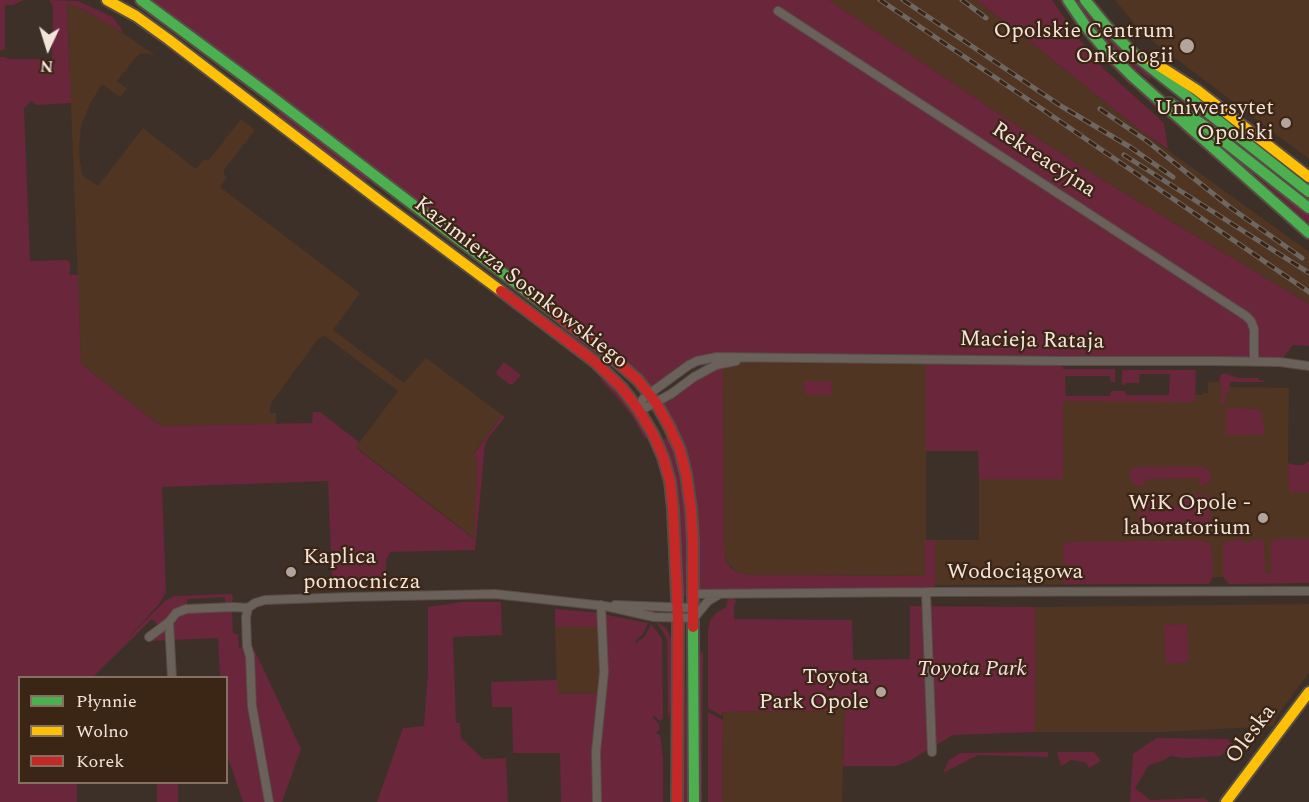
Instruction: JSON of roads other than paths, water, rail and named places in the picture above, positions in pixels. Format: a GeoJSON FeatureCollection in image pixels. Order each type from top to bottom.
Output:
{"type":"FeatureCollection","features":[{"type":"Feature","properties":{"kind":"street","name":"Kazimierza Sosnkowskiego"},"geometry":{"type":"LineString","coordinates":[[107,0],[136,16],[168,39],[581,351],[622,388],[638,409],[659,446],[670,481],[675,530],[678,613],[677,802]]}},
{"type":"Feature","properties":{"kind":"street","name":"Kazimierza Sosnkowskiego"},"geometry":{"type":"LineString","coordinates":[[141,0],[600,346],[638,380],[652,398],[680,450],[686,474],[693,533],[694,800]]}},
{"type":"Feature","properties":{"kind":"street"},"geometry":{"type":"LineString","coordinates":[[1068,0],[1103,47],[1152,95],[1309,233]]}},
{"type":"Feature","properties":{"kind":"street"},"geometry":{"type":"LineString","coordinates":[[1085,0],[1124,45],[1148,66],[1309,192]]}},
{"type":"Feature","properties":{"kind":"street","name":"Rekreacyjna"},"geometry":{"type":"LineString","coordinates":[[778,11],[1246,316],[1254,329],[1254,362]]}},
{"type":"Feature","properties":{"kind":"street"},"geometry":{"type":"LineString","coordinates":[[1124,45],[1197,90],[1309,177]]}},
{"type":"Feature","properties":{"kind":"street"},"geometry":{"type":"LineString","coordinates":[[1152,95],[1202,124],[1309,207]]}},
{"type":"Feature","properties":{"kind":"street","name":"Macieja Rataja"},"geometry":{"type":"LineString","coordinates":[[652,398],[697,361],[717,357],[1280,362],[1309,366]]}},
{"type":"Feature","properties":{"kind":"street","name":"Macieja Rataja"},"geometry":{"type":"LineString","coordinates":[[638,409],[643,399],[652,398],[716,365],[755,358]]}},
{"type":"Feature","properties":{"kind":"street","name":"Wodociągowa"},"geometry":{"type":"LineString","coordinates":[[693,594],[1309,591]]}},
{"type":"Feature","properties":{"kind":"street"},"geometry":{"type":"LineString","coordinates":[[926,592],[932,752]]}},
{"type":"Feature","properties":{"kind":"street"},"geometry":{"type":"LineString","coordinates":[[149,637],[169,622],[176,613],[186,609],[248,608],[265,600],[495,594],[694,613],[720,594]]}},
{"type":"Feature","properties":{"kind":"street"},"geometry":{"type":"LineString","coordinates":[[597,802],[596,752],[604,672],[603,605]]}},
{"type":"Feature","properties":{"kind":"street"},"geometry":{"type":"LineString","coordinates":[[248,608],[246,623],[252,706],[269,802]]}},
{"type":"Feature","properties":{"kind":"street"},"geometry":{"type":"LineString","coordinates":[[169,622],[172,676]]}},
{"type":"Feature","properties":{"kind":"street","name":"Oleska"},"geometry":{"type":"LineString","coordinates":[[1226,802],[1308,694]]}},
{"type":"Feature","properties":{"kind":"railway"},"geometry":{"type":"LineString","coordinates":[[880,0],[1309,292]]}},
{"type":"Feature","properties":{"kind":"railway"},"geometry":{"type":"LineString","coordinates":[[903,0],[1061,106],[1130,147],[1173,177]]}},
{"type":"Feature","properties":{"kind":"railway"},"geometry":{"type":"LineString","coordinates":[[962,0],[986,18]]}},
{"type":"Feature","properties":{"kind":"railway"},"geometry":{"type":"LineString","coordinates":[[1100,109],[1147,141],[1231,208],[1302,258]]}},
{"type":"Feature","properties":{"kind":"railway"},"geometry":{"type":"LineString","coordinates":[[1124,155],[1309,273]]}},
{"type":"Feature","properties":{"kind":"place","name":"Opolskie Centrum Onkologii"},"geometry":{"type":"Point","coordinates":[1187,46]}},
{"type":"Feature","properties":{"kind":"place","name":"Uniwersytet Opolski"},"geometry":{"type":"Point","coordinates":[1286,123]}},
{"type":"Feature","properties":{"kind":"place","name":"WiK Opole - laboratorium"},"geometry":{"type":"Point","coordinates":[1263,518]}},
{"type":"Feature","properties":{"kind":"place","name":"Kaplica pomocnicza"},"geometry":{"type":"Point","coordinates":[291,572]}},
{"type":"Feature","properties":{"kind":"place","name":"Toyota Park Opole"},"geometry":{"type":"Point","coordinates":[881,692]}},
{"type":"Feature","properties":{"kind":"park label","name":"Toyota Park"},"geometry":{"type":"Point","coordinates":[972,671]}}]}
